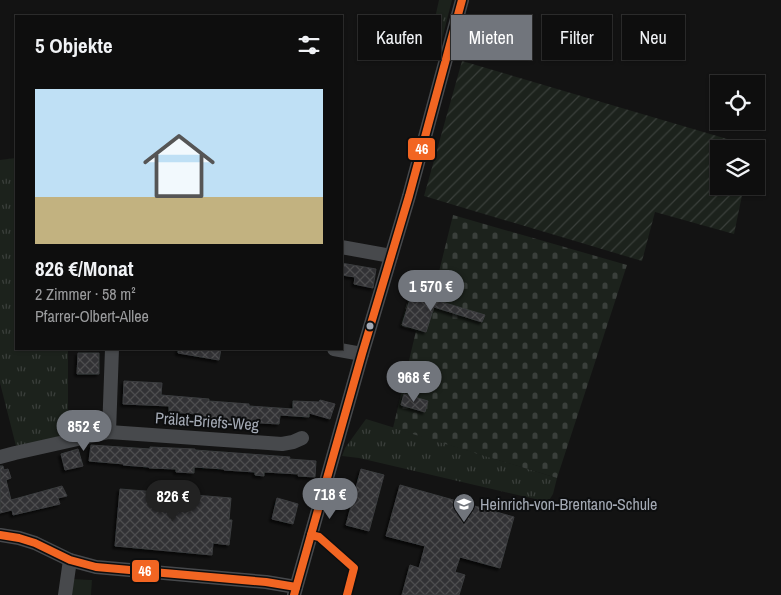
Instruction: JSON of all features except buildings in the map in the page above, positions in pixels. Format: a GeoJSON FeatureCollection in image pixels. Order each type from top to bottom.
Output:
{"type":"FeatureCollection","features":[{"type":"Feature","properties":{"kind":"street"},"geometry":{"type":"LineString","coordinates":[[0,535],[35,543],[70,560],[96,567],[266,582],[295,591],[409,196],[462,0]]}},
{"type":"Feature","properties":{"kind":"street"},"geometry":{"type":"LineString","coordinates":[[343,247],[391,256]]}},
{"type":"Feature","properties":{"kind":"street"},"geometry":{"type":"LineString","coordinates":[[109,432],[112,350]]}},
{"type":"Feature","properties":{"kind":"street"},"geometry":{"type":"LineString","coordinates":[[340,350],[362,354]]}},
{"type":"Feature","properties":{"kind":"street","name":"Prälat-Briefs-Weg"},"geometry":{"type":"LineString","coordinates":[[0,457],[109,432],[282,444],[302,438]]}},
{"type":"Feature","properties":{"kind":"street"},"geometry":{"type":"LineString","coordinates":[[65,595],[70,560]]}},
{"type":"Feature","properties":{"kind":"green space"},"geometry":{"type":"Polygon","coordinates":[[[439,0],[452,0],[441,43],[441,15],[436,15],[439,0]]]}},
{"type":"Feature","properties":{"kind":"green space"},"geometry":{"type":"Polygon","coordinates":[[[462,61],[731,140],[710,140],[710,195],[742,195],[734,234],[655,212],[642,261],[424,196],[462,61]]]}},
{"type":"Feature","properties":{"kind":"green space"},"geometry":{"type":"Polygon","coordinates":[[[15,158],[15,350],[68,350],[68,437],[16,446],[0,383],[0,160],[15,158]]]}},
{"type":"Feature","properties":{"kind":"green space"},"geometry":{"type":"Polygon","coordinates":[[[453,215],[627,265],[557,478],[393,428],[416,331],[400,326],[412,286],[434,292],[453,215]]]}},
{"type":"Feature","properties":{"kind":"green space"},"geometry":{"type":"Polygon","coordinates":[[[366,419],[557,478],[553,494],[548,502],[359,458],[342,456],[345,448],[366,419]]]}},
{"type":"Feature","properties":{"kind":"green space"},"geometry":{"type":"Polygon","coordinates":[[[72,579],[92,580],[91,595],[70,595],[72,579]]]}},
{"type":"Feature","properties":{"kind":"transit line","name":"46"},"geometry":{"type":"LineString","coordinates":[[294,595],[409,196],[462,0]]}},
{"type":"Feature","properties":{"kind":"transit line","name":"46"},"geometry":{"type":"LineString","coordinates":[[0,535],[35,543],[70,560],[96,567],[266,582],[296,587]]}},
{"type":"Feature","properties":{"kind":"transit line","name":"46"},"geometry":{"type":"LineString","coordinates":[[311,535],[319,537],[354,568],[347,595]]}},
{"type":"Feature","properties":{"kind":"place","name":"Heinrich-von-Brentano-Schule"},"geometry":{"type":"Point","coordinates":[464,523]}}]}
